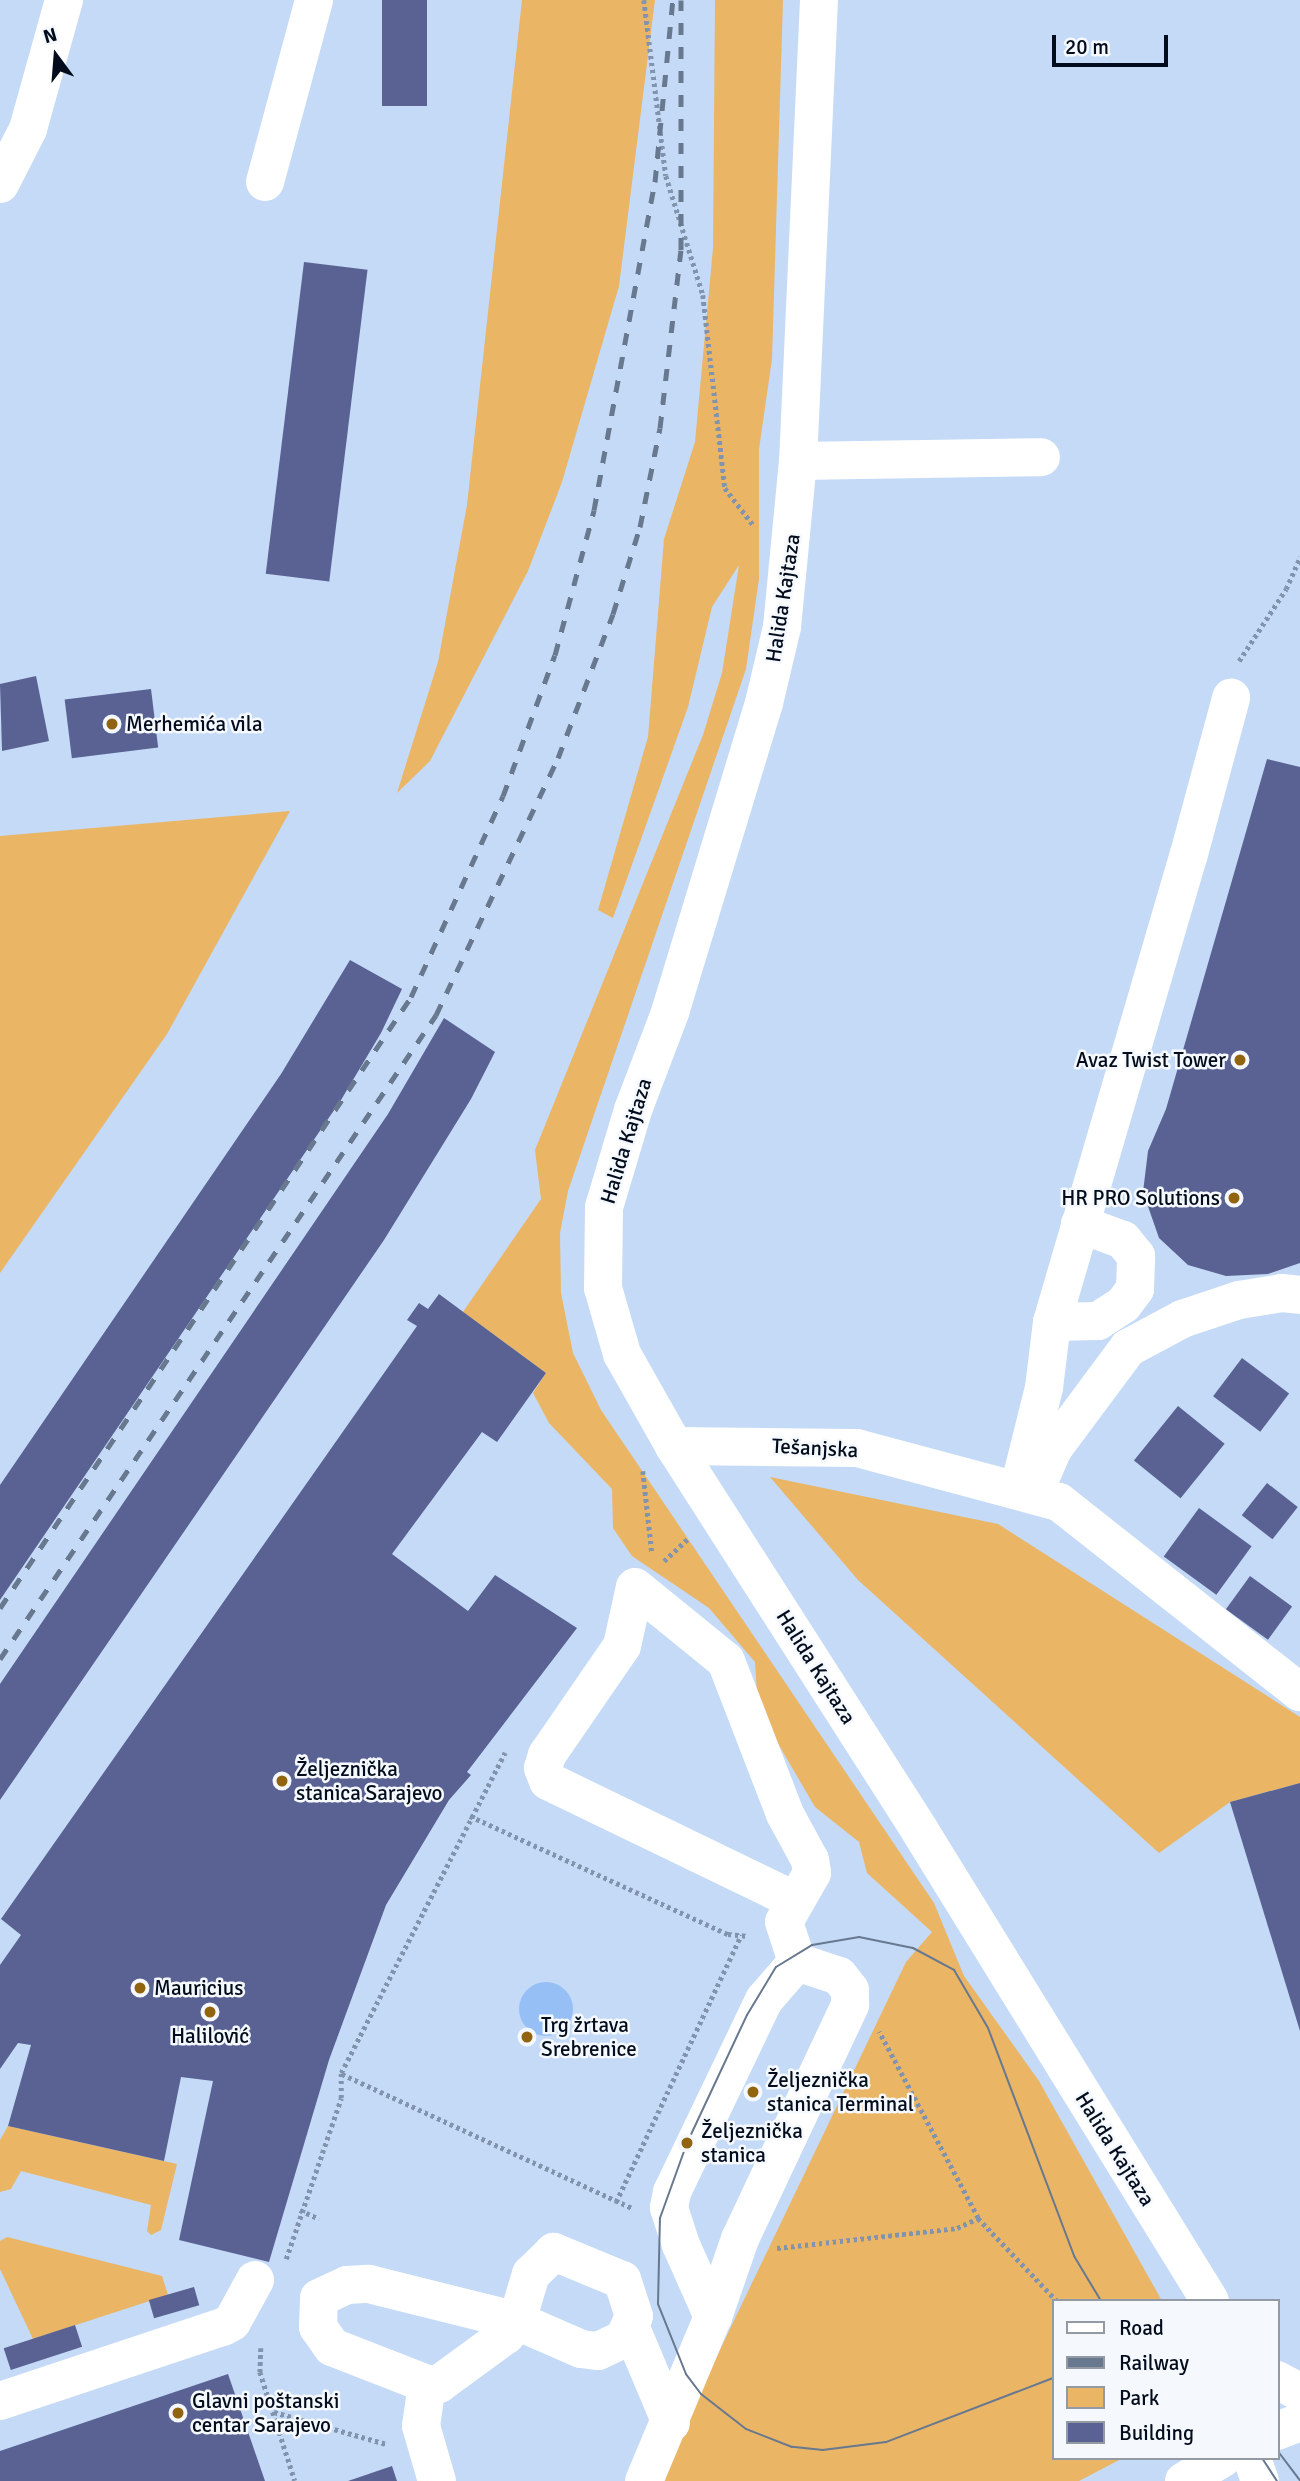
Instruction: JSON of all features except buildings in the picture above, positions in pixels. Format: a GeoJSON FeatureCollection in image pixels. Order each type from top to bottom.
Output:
{"type":"FeatureCollection","features":[{"type":"Feature","properties":{"kind":"main road"},"geometry":{"type":"LineString","coordinates":[[0,184],[29,129],[64,0]]}},
{"type":"Feature","properties":{"kind":"main road"},"geometry":{"type":"LineString","coordinates":[[265,182],[314,0]]}},
{"type":"Feature","properties":{"kind":"main road","name":"Halida Kajtaza"},"geometry":{"type":"LineString","coordinates":[[819,0],[793,546],[782,627],[764,703],[671,1010],[633,1110],[604,1207],[600,1259],[609,1318],[622,1354],[669,1436],[920,1831],[1209,2299]]}},
{"type":"Feature","properties":{"kind":"main road"},"geometry":{"type":"LineString","coordinates":[[798,461],[1041,457]]}},
{"type":"Feature","properties":{"kind":"main road"},"geometry":{"type":"LineString","coordinates":[[1027,1491],[1052,1322],[1189,854],[1230,698]]}},
{"type":"Feature","properties":{"kind":"main road"},"geometry":{"type":"LineString","coordinates":[[1052,1322],[1098,1321],[1124,1305],[1135,1289],[1136,1256],[1122,1240],[1080,1224]]}},
{"type":"Feature","properties":{"kind":"main road"},"geometry":{"type":"LineString","coordinates":[[1027,1491],[1053,1449],[1128,1348],[1182,1319],[1239,1300],[1282,1293],[1300,1295]]}},
{"type":"Feature","properties":{"kind":"main road","name":"Tešanjska"},"geometry":{"type":"LineString","coordinates":[[669,1436],[857,1448],[1027,1491],[1059,1502],[1300,1692]]}},
{"type":"Feature","properties":{"kind":"main road"},"geometry":{"type":"LineString","coordinates":[[644,2481],[671,2423],[713,2316],[740,2238],[846,2019],[850,1990],[793,1932],[548,1781],[543,1768],[547,1755],[622,1646],[635,1587],[719,1651],[746,1711],[785,1814],[810,1860],[811,1872],[793,1932],[764,2000],[672,2192],[669,2208],[681,2245],[713,2316]]}},
{"type":"Feature","properties":{"kind":"main road"},"geometry":{"type":"LineString","coordinates":[[631,2328],[615,2346],[598,2351],[581,2349],[517,2322],[369,2284],[347,2285],[318,2298],[318,2327],[332,2347],[427,2384],[453,2376],[517,2322],[531,2274],[554,2252],[622,2280],[632,2303],[631,2328],[671,2423]]}},
{"type":"Feature","properties":{"kind":"main road"},"geometry":{"type":"LineString","coordinates":[[0,2401],[223,2327],[232,2322],[255,2280]]}},
{"type":"Feature","properties":{"kind":"main road"},"geometry":{"type":"LineString","coordinates":[[1279,2381],[1300,2392]]}},
{"type":"Feature","properties":{"kind":"main road"},"geometry":{"type":"LineString","coordinates":[[427,2384],[421,2426],[432,2468]]}},
{"type":"Feature","properties":{"kind":"main road"},"geometry":{"type":"LineString","coordinates":[[1279,2430],[1300,2422]]}},
{"type":"Feature","properties":{"kind":"main road"},"geometry":{"type":"LineString","coordinates":[[1184,2481],[1220,2460]]}},
{"type":"Feature","properties":{"kind":"main road"},"geometry":{"type":"LineString","coordinates":[[1253,2460],[1261,2481]]}},
{"type":"Feature","properties":{"kind":"path"},"geometry":{"type":"LineString","coordinates":[[643,0],[666,176],[703,295],[725,488],[748,523],[793,546]]}},
{"type":"Feature","properties":{"kind":"path"},"geometry":{"type":"LineString","coordinates":[[1230,698],[1238,686],[1239,656],[1286,589],[1300,557]]}},
{"type":"Feature","properties":{"kind":"path"},"geometry":{"type":"LineString","coordinates":[[659,1565],[651,1552],[641,1455],[669,1436]]}},
{"type":"Feature","properties":{"kind":"path"},"geometry":{"type":"LineString","coordinates":[[341,2098],[341,2073],[470,1816],[514,1741]]}},
{"type":"Feature","properties":{"kind":"path"},"geometry":{"type":"LineString","coordinates":[[470,1816],[728,1934],[793,1932]]}},
{"type":"Feature","properties":{"kind":"path"},"geometry":{"type":"LineString","coordinates":[[616,2202],[741,1935]]}},
{"type":"Feature","properties":{"kind":"path"},"geometry":{"type":"LineString","coordinates":[[846,2019],[876,2027],[978,2218],[1055,2299]]}},
{"type":"Feature","properties":{"kind":"path"},"geometry":{"type":"LineString","coordinates":[[341,2073],[634,2209]]}},
{"type":"Feature","properties":{"kind":"path"},"geometry":{"type":"LineString","coordinates":[[300,2210],[319,2219]]}},
{"type":"Feature","properties":{"kind":"path"},"geometry":{"type":"LineString","coordinates":[[740,2238],[769,2249],[957,2228],[978,2218]]}},
{"type":"Feature","properties":{"kind":"path"},"geometry":{"type":"LineString","coordinates":[[273,2412],[432,2468]]}},
{"type":"Feature","properties":{"kind":"green space"},"geometry":{"type":"Polygon","coordinates":[[[522,0],[655,0],[619,286],[562,482],[528,571],[430,761],[397,793],[438,662],[467,505],[522,0]]]}},
{"type":"Feature","properties":{"kind":"green space"},"geometry":{"type":"Polygon","coordinates":[[[715,0],[783,0],[772,359],[759,449],[759,579],[746,669],[568,1191],[560,1233],[561,1293],[573,1353],[601,1410],[934,1903],[964,1976],[1039,2081],[1161,2299],[1052,2299],[1052,2460],[1119,2460],[1079,2481],[657,2481],[906,1962],[932,1932],[867,1873],[859,1842],[815,1807],[758,1709],[755,1662],[709,1608],[632,1556],[613,1528],[612,1489],[549,1423],[533,1393],[546,1373],[463,1312],[541,1199],[535,1150],[703,735],[722,673],[739,565],[712,607],[688,707],[613,918],[598,910],[648,737],[664,539],[695,442],[713,248],[715,0]]]}},
{"type":"Feature","properties":{"kind":"green space"},"geometry":{"type":"Polygon","coordinates":[[[290,811],[167,1034],[0,1273],[0,836],[290,811]]]}},
{"type":"Feature","properties":{"kind":"green space"},"geometry":{"type":"Polygon","coordinates":[[[770,1477],[998,1524],[1300,1717],[1300,1783],[1230,1802],[1159,1853],[858,1580],[770,1477]]]}},
{"type":"Feature","properties":{"kind":"green space"},"geometry":{"type":"Polygon","coordinates":[[[8,2126],[177,2164],[161,2230],[151,2235],[147,2231],[151,2205],[21,2171],[11,2189],[0,2192],[0,2140],[8,2126]]]}},
{"type":"Feature","properties":{"kind":"green space"},"geometry":{"type":"Polygon","coordinates":[[[7,2237],[162,2276],[168,2295],[33,2339],[0,2269],[0,2241],[7,2237]]]}},
{"type":"Feature","properties":{"kind":"water"},"geometry":{"type":"Polygon","coordinates":[[[546,1982],[565,1990],[573,2009],[565,2028],[546,2036],[527,2028],[519,2009],[527,1990],[546,1982]]]}},
{"type":"Feature","properties":{"kind":"tram line"},"geometry":{"type":"LineString","coordinates":[[1052,2378],[886,2442],[823,2450],[792,2447],[746,2429],[701,2394],[686,2374],[658,2304],[660,2218],[687,2143],[747,2015],[776,1967],[812,1945],[859,1937],[913,1948],[954,1970],[988,2028],[1074,2256],[1100,2299]]}},
{"type":"Feature","properties":{"kind":"tram line"},"geometry":{"type":"LineString","coordinates":[[1279,2453],[1300,2481]]}},
{"type":"Feature","properties":{"kind":"tram line"},"geometry":{"type":"LineString","coordinates":[[1263,2460],[1277,2481]]}},
{"type":"Feature","properties":{"kind":"railway"},"geometry":{"type":"LineString","coordinates":[[0,1608],[411,997],[503,796],[555,655],[594,510],[655,182],[673,0]]}},
{"type":"Feature","properties":{"kind":"railway"},"geometry":{"type":"LineString","coordinates":[[0,1659],[436,1015],[558,758],[613,614],[640,527],[660,428],[681,250],[681,0]]}},
{"type":"Feature","properties":{"kind":"place","name":"Merhemića vila"},"geometry":{"type":"Point","coordinates":[112,724]}},
{"type":"Feature","properties":{"kind":"place","name":"Avaz Twist Tower"},"geometry":{"type":"Point","coordinates":[1240,1060]}},
{"type":"Feature","properties":{"kind":"place","name":"HR PRO Solutions"},"geometry":{"type":"Point","coordinates":[1234,1198]}},
{"type":"Feature","properties":{"kind":"place","name":"Željeznička stanica Sarajevo"},"geometry":{"type":"Point","coordinates":[282,1781]}},
{"type":"Feature","properties":{"kind":"place","name":"Mauricius"},"geometry":{"type":"Point","coordinates":[140,1988]}},
{"type":"Feature","properties":{"kind":"place","name":"Halilović"},"geometry":{"type":"Point","coordinates":[210,2012]}},
{"type":"Feature","properties":{"kind":"place","name":"Trg žrtava Srebrenice"},"geometry":{"type":"Point","coordinates":[527,2037]}},
{"type":"Feature","properties":{"kind":"place","name":"Željeznička stanica Terminal"},"geometry":{"type":"Point","coordinates":[753,2092]}},
{"type":"Feature","properties":{"kind":"place","name":"Željeznička stanica"},"geometry":{"type":"Point","coordinates":[687,2143]}},
{"type":"Feature","properties":{"kind":"place","name":"Glavni poštanski centar Sarajevo"},"geometry":{"type":"Point","coordinates":[178,2413]}}]}
